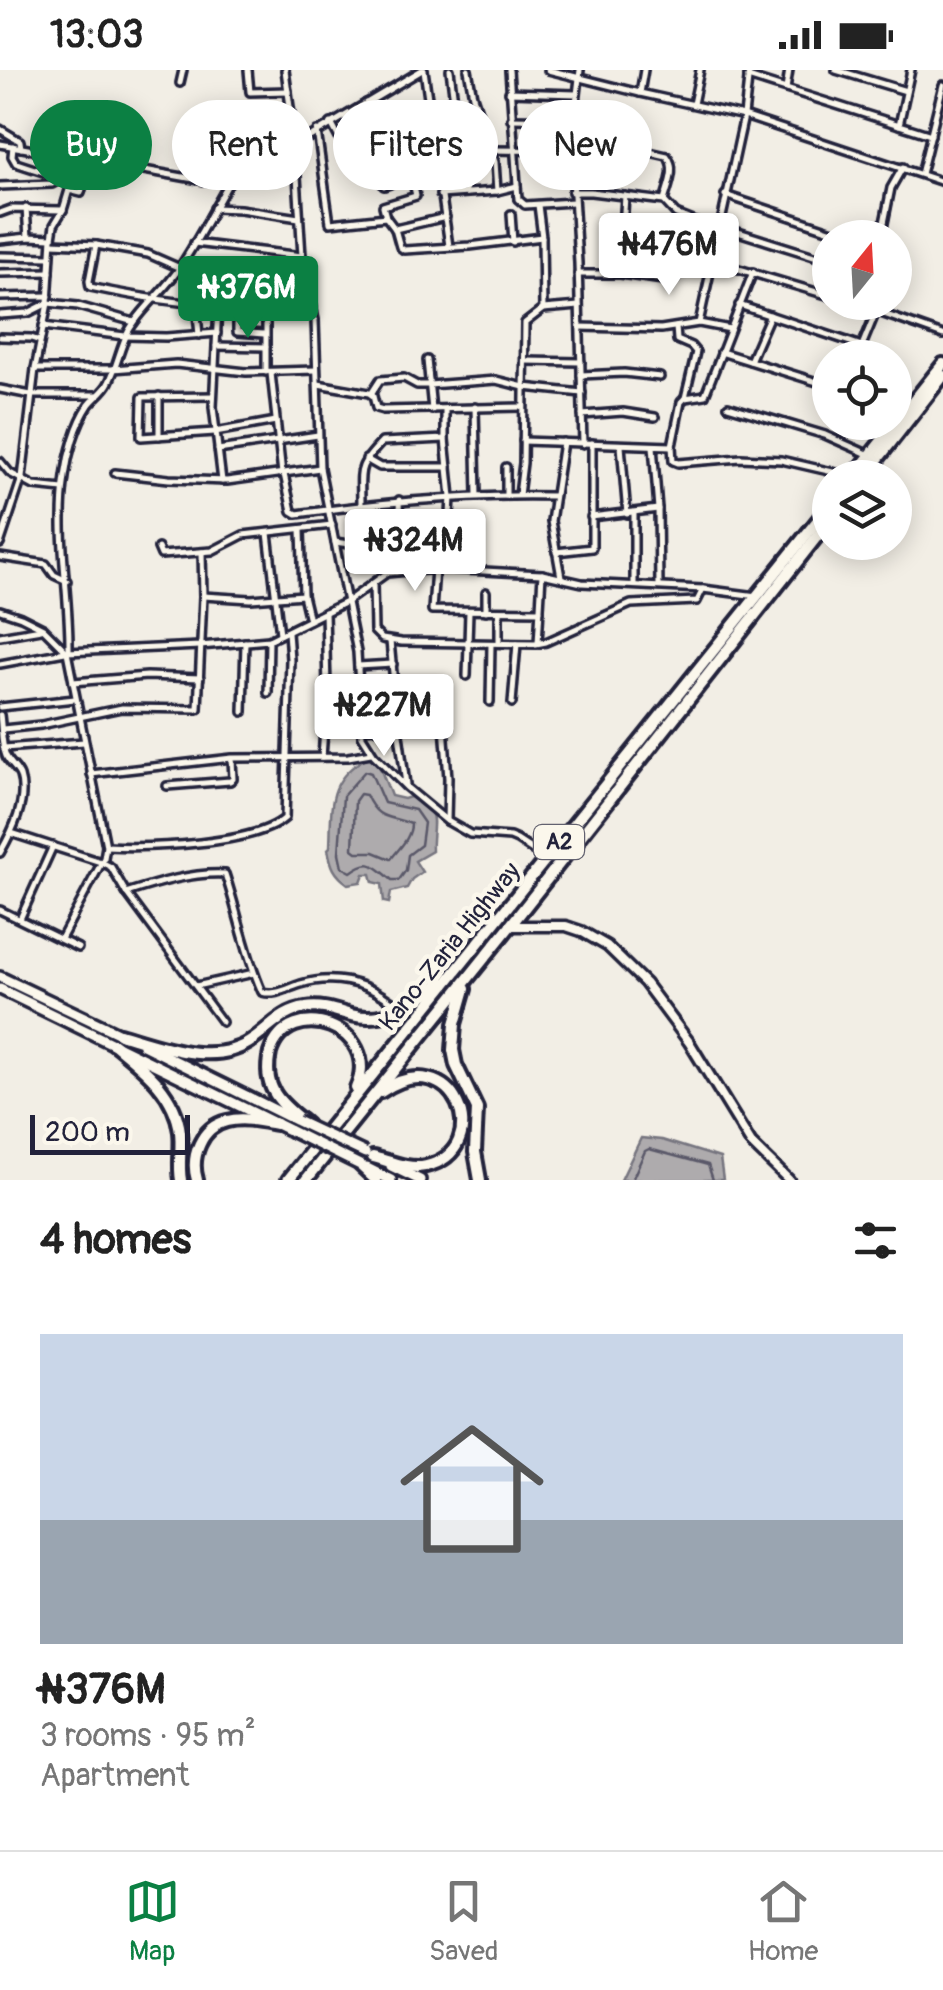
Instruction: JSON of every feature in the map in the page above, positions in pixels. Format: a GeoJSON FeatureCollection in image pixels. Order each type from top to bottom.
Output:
{"type":"FeatureCollection","features":[{"type":"Feature","properties":{"kind":"highway"},"geometry":{"type":"LineString","coordinates":[[866,460],[943,364]]}},
{"type":"Feature","properties":{"kind":"highway"},"geometry":{"type":"LineString","coordinates":[[877,460],[943,376]]}},
{"type":"Feature","properties":{"kind":"highway","name":"Kano-Zaria Highway"},"geometry":{"type":"LineString","coordinates":[[288,1180],[812,527]]}},
{"type":"Feature","properties":{"kind":"highway","name":"Kano-Zaria Highway"},"geometry":{"type":"LineString","coordinates":[[308,1180],[812,543]]}},
{"type":"Feature","properties":{"kind":"highway"},"geometry":{"type":"LineString","coordinates":[[117,1039],[176,1050],[214,1052],[243,1046],[282,1015],[304,1008],[318,1007],[365,1018],[402,1010],[458,969]]}},
{"type":"Feature","properties":{"kind":"highway"},"geometry":{"type":"LineString","coordinates":[[470,976],[459,1005],[453,1050],[478,1110],[475,1152],[480,1180]]}},
{"type":"Feature","properties":{"kind":"highway"},"geometry":{"type":"LineString","coordinates":[[303,1123],[280,1101],[268,1074],[274,1044],[290,1029],[307,1022],[321,1022],[347,1035],[358,1050],[361,1068],[350,1101]]}},
{"type":"Feature","properties":{"kind":"highway"},"geometry":{"type":"LineString","coordinates":[[117,1039],[172,1105],[181,1137],[180,1180]]}},
{"type":"Feature","properties":{"kind":"highway"},"geometry":{"type":"LineString","coordinates":[[369,1155],[414,1167],[440,1161],[456,1146],[463,1117],[450,1091],[426,1077],[402,1080],[372,1098]]}},
{"type":"Feature","properties":{"kind":"highway"},"geometry":{"type":"LineString","coordinates":[[197,1180],[196,1153],[207,1133],[219,1124],[240,1120],[276,1124]]}},
{"type":"Feature","properties":{"kind":"highway"},"geometry":{"type":"LineString","coordinates":[[360,1165],[376,1180]]}},
{"type":"Feature","properties":{"kind":"main road"},"geometry":{"type":"LineString","coordinates":[[0,977],[291,1132],[391,1180]]}},
{"type":"Feature","properties":{"kind":"main road"},"geometry":{"type":"LineString","coordinates":[[0,989],[303,1123],[420,1180]]}},
{"type":"Feature","properties":{"kind":"street"},"geometry":{"type":"LineString","coordinates":[[180,82],[183,70]]}},
{"type":"Feature","properties":{"kind":"street"},"geometry":{"type":"LineString","coordinates":[[248,70],[250,92],[288,91]]}},
{"type":"Feature","properties":{"kind":"street"},"geometry":{"type":"LineString","coordinates":[[286,70],[289,100]]}},
{"type":"Feature","properties":{"kind":"street"},"geometry":{"type":"LineString","coordinates":[[371,100],[423,70],[427,100]]}},
{"type":"Feature","properties":{"kind":"street"},"geometry":{"type":"LineString","coordinates":[[450,70],[454,100]]}},
{"type":"Feature","properties":{"kind":"street"},"geometry":{"type":"LineString","coordinates":[[468,70],[476,100]]}},
{"type":"Feature","properties":{"kind":"street"},"geometry":{"type":"LineString","coordinates":[[509,70],[518,200],[538,205],[573,202]]}},
{"type":"Feature","properties":{"kind":"street"},"geometry":{"type":"LineString","coordinates":[[548,70],[744,116],[943,182]]}},
{"type":"Feature","properties":{"kind":"street"},"geometry":{"type":"LineString","coordinates":[[575,100],[580,70]]}},
{"type":"Feature","properties":{"kind":"street"},"geometry":{"type":"LineString","coordinates":[[640,94],[644,70]]}},
{"type":"Feature","properties":{"kind":"street"},"geometry":{"type":"LineString","coordinates":[[694,104],[700,70]]}},
{"type":"Feature","properties":{"kind":"street"},"geometry":{"type":"LineString","coordinates":[[786,90],[789,70]]}},
{"type":"Feature","properties":{"kind":"street"},"geometry":{"type":"LineString","coordinates":[[836,70],[906,91]]}},
{"type":"Feature","properties":{"kind":"street"},"geometry":{"type":"LineString","coordinates":[[899,125],[910,70]]}},
{"type":"Feature","properties":{"kind":"street"},"geometry":{"type":"LineString","coordinates":[[698,322],[744,116],[748,73],[786,90],[931,136]]}},
{"type":"Feature","properties":{"kind":"street"},"geometry":{"type":"LineString","coordinates":[[921,174],[943,85]]}},
{"type":"Feature","properties":{"kind":"street"},"geometry":{"type":"LineString","coordinates":[[509,92],[576,94]]}},
{"type":"Feature","properties":{"kind":"street"},"geometry":{"type":"LineString","coordinates":[[511,119],[518,119]]}},
{"type":"Feature","properties":{"kind":"street"},"geometry":{"type":"LineString","coordinates":[[313,133],[331,123],[333,127]]}},
{"type":"Feature","properties":{"kind":"street"},"geometry":{"type":"LineString","coordinates":[[0,128],[20,141],[12,156],[16,163],[30,168]]}},
{"type":"Feature","properties":{"kind":"street"},"geometry":{"type":"LineString","coordinates":[[317,131],[330,223],[386,217]]}},
{"type":"Feature","properties":{"kind":"street"},"geometry":{"type":"LineString","coordinates":[[0,144],[30,149]]}},
{"type":"Feature","properties":{"kind":"street"},"geometry":{"type":"LineString","coordinates":[[498,148],[518,149]]}},
{"type":"Feature","properties":{"kind":"street"},"geometry":{"type":"LineString","coordinates":[[652,153],[671,159],[664,200]]}},
{"type":"Feature","properties":{"kind":"street"},"geometry":{"type":"LineString","coordinates":[[885,220],[891,188],[903,168]]}},
{"type":"Feature","properties":{"kind":"street"},"geometry":{"type":"LineString","coordinates":[[0,186],[30,185]]}},
{"type":"Feature","properties":{"kind":"street"},"geometry":{"type":"LineString","coordinates":[[440,195],[516,186]]}},
{"type":"Feature","properties":{"kind":"street"},"geometry":{"type":"LineString","coordinates":[[0,544],[22,478],[31,394],[49,300],[51,241],[68,190]]}},
{"type":"Feature","properties":{"kind":"street"},"geometry":{"type":"LineString","coordinates":[[61,939],[102,862],[106,846],[67,652],[67,581],[62,542],[64,478],[81,418],[109,382],[126,336],[180,268],[225,190]]}},
{"type":"Feature","properties":{"kind":"street"},"geometry":{"type":"LineString","coordinates":[[297,190],[302,256],[315,320],[320,468],[348,601],[365,743],[406,787],[446,821],[470,834],[518,840],[546,859]]}},
{"type":"Feature","properties":{"kind":"street"},"geometry":{"type":"LineString","coordinates":[[415,190],[414,198],[383,206],[404,250],[542,238]]}},
{"type":"Feature","properties":{"kind":"street"},"geometry":{"type":"LineString","coordinates":[[439,190],[449,246]]}},
{"type":"Feature","properties":{"kind":"street"},"geometry":{"type":"LineString","coordinates":[[583,444],[572,192],[664,200],[676,214],[812,256]]}},
{"type":"Feature","properties":{"kind":"street"},"geometry":{"type":"LineString","coordinates":[[726,195],[812,224]]}},
{"type":"Feature","properties":{"kind":"street"},"geometry":{"type":"LineString","coordinates":[[620,274],[625,196]]}},
{"type":"Feature","properties":{"kind":"street"},"geometry":{"type":"LineString","coordinates":[[538,205],[543,309]]}},
{"type":"Feature","properties":{"kind":"street"},"geometry":{"type":"LineString","coordinates":[[0,213],[26,208],[63,210]]}},
{"type":"Feature","properties":{"kind":"street"},"geometry":{"type":"LineString","coordinates":[[26,208],[28,237]]}},
{"type":"Feature","properties":{"kind":"street"},"geometry":{"type":"LineString","coordinates":[[214,208],[240,208],[299,218]]}},
{"type":"Feature","properties":{"kind":"street"},"geometry":{"type":"LineString","coordinates":[[510,214],[512,242]]}},
{"type":"Feature","properties":{"kind":"street"},"geometry":{"type":"LineString","coordinates":[[395,229],[446,217]]}},
{"type":"Feature","properties":{"kind":"street"},"geometry":{"type":"LineString","coordinates":[[0,240],[28,237],[67,246],[96,244],[154,256],[180,268],[242,284],[308,283]]}},
{"type":"Feature","properties":{"kind":"street"},"geometry":{"type":"LineString","coordinates":[[194,243],[302,256]]}},
{"type":"Feature","properties":{"kind":"street"},"geometry":{"type":"LineString","coordinates":[[96,244],[88,286],[151,300],[266,310],[313,307]]}},
{"type":"Feature","properties":{"kind":"street"},"geometry":{"type":"LineString","coordinates":[[0,256],[50,256]]}},
{"type":"Feature","properties":{"kind":"street"},"geometry":{"type":"LineString","coordinates":[[578,274],[620,274],[671,281],[678,260]]}},
{"type":"Feature","properties":{"kind":"street"},"geometry":{"type":"LineString","coordinates":[[712,261],[812,290]]}},
{"type":"Feature","properties":{"kind":"street"},"geometry":{"type":"LineString","coordinates":[[0,273],[50,272]]}},
{"type":"Feature","properties":{"kind":"street"},"geometry":{"type":"LineString","coordinates":[[685,398],[705,395],[753,272]]}},
{"type":"Feature","properties":{"kind":"street"},"geometry":{"type":"LineString","coordinates":[[0,297],[49,300],[134,322]]}},
{"type":"Feature","properties":{"kind":"street"},"geometry":{"type":"LineString","coordinates":[[0,315],[28,313],[49,300]]}},
{"type":"Feature","properties":{"kind":"street"},"geometry":{"type":"LineString","coordinates":[[196,304],[199,335]]}},
{"type":"Feature","properties":{"kind":"street"},"geometry":{"type":"LineString","coordinates":[[739,305],[844,340]]}},
{"type":"Feature","properties":{"kind":"street"},"geometry":{"type":"LineString","coordinates":[[218,306],[213,396],[222,481]]}},
{"type":"Feature","properties":{"kind":"street"},"geometry":{"type":"LineString","coordinates":[[519,495],[525,323],[543,309],[579,306]]}},
{"type":"Feature","properties":{"kind":"street"},"geometry":{"type":"LineString","coordinates":[[238,308],[237,332],[266,334]]}},
{"type":"Feature","properties":{"kind":"street"},"geometry":{"type":"LineString","coordinates":[[266,310],[268,373],[277,442],[294,514],[399,500],[554,496]]}},
{"type":"Feature","properties":{"kind":"street"},"geometry":{"type":"LineString","coordinates":[[750,361],[770,316]]}},
{"type":"Feature","properties":{"kind":"street"},"geometry":{"type":"LineString","coordinates":[[901,320],[943,335]]}},
{"type":"Feature","properties":{"kind":"street"},"geometry":{"type":"LineString","coordinates":[[580,328],[676,327],[698,322],[730,329]]}},
{"type":"Feature","properties":{"kind":"street"},"geometry":{"type":"LineString","coordinates":[[43,326],[126,336],[217,333]]}},
{"type":"Feature","properties":{"kind":"street"},"geometry":{"type":"LineString","coordinates":[[676,327],[677,340],[696,352],[681,402],[672,446],[673,461],[741,458],[781,460],[812,467]]}},
{"type":"Feature","properties":{"kind":"street"},"geometry":{"type":"LineString","coordinates":[[0,337],[40,341]]}},
{"type":"Feature","properties":{"kind":"street"},"geometry":{"type":"LineString","coordinates":[[216,346],[266,347]]}},
{"type":"Feature","properties":{"kind":"street"},"geometry":{"type":"LineString","coordinates":[[721,352],[812,380]]}},
{"type":"Feature","properties":{"kind":"street"},"geometry":{"type":"LineString","coordinates":[[427,360],[432,410]]}},
{"type":"Feature","properties":{"kind":"street"},"geometry":{"type":"LineString","coordinates":[[525,361],[581,362]]}},
{"type":"Feature","properties":{"kind":"street"},"geometry":{"type":"LineString","coordinates":[[35,369],[113,369],[164,364],[268,373],[316,370]]}},
{"type":"Feature","properties":{"kind":"street"},"geometry":{"type":"LineString","coordinates":[[581,375],[660,377]]}},
{"type":"Feature","properties":{"kind":"street"},"geometry":{"type":"LineString","coordinates":[[523,408],[383,410],[376,408],[372,394],[380,380],[404,378],[416,385],[496,380],[524,388],[582,393]]}},
{"type":"Feature","properties":{"kind":"street"},"geometry":{"type":"LineString","coordinates":[[316,384],[372,394]]}},
{"type":"Feature","properties":{"kind":"street"},"geometry":{"type":"LineString","coordinates":[[0,389],[31,394],[97,395]]}},
{"type":"Feature","properties":{"kind":"street"},"geometry":{"type":"LineString","coordinates":[[159,396],[159,436]]}},
{"type":"Feature","properties":{"kind":"street"},"geometry":{"type":"LineString","coordinates":[[213,396],[142,397],[140,435],[142,438],[215,432],[276,422]]}},
{"type":"Feature","properties":{"kind":"street"},"geometry":{"type":"LineString","coordinates":[[728,406],[812,431]]}},
{"type":"Feature","properties":{"kind":"street"},"geometry":{"type":"LineString","coordinates":[[476,407],[477,496]]}},
{"type":"Feature","properties":{"kind":"street"},"geometry":{"type":"LineString","coordinates":[[445,410],[451,497],[447,569]]}},
{"type":"Feature","properties":{"kind":"street"},"geometry":{"type":"LineString","coordinates":[[582,415],[624,412],[655,417]]}},
{"type":"Feature","properties":{"kind":"street"},"geometry":{"type":"LineString","coordinates":[[218,450],[318,436]]}},
{"type":"Feature","properties":{"kind":"street"},"geometry":{"type":"LineString","coordinates":[[361,504],[361,469],[385,440],[445,439]]}},
{"type":"Feature","properties":{"kind":"street"},"geometry":{"type":"LineString","coordinates":[[836,440],[870,455]]}},
{"type":"Feature","properties":{"kind":"street"},"geometry":{"type":"LineString","coordinates":[[523,441],[672,446]]}},
{"type":"Feature","properties":{"kind":"street"},"geometry":{"type":"LineString","coordinates":[[561,578],[551,521],[563,442]]}},
{"type":"Feature","properties":{"kind":"street"},"geometry":{"type":"LineString","coordinates":[[556,552],[593,546],[592,444]]}},
{"type":"Feature","properties":{"kind":"street"},"geometry":{"type":"LineString","coordinates":[[622,446],[634,585]]}},
{"type":"Feature","properties":{"kind":"street"},"geometry":{"type":"LineString","coordinates":[[653,446],[658,586]]}},
{"type":"Feature","properties":{"kind":"street"},"geometry":{"type":"LineString","coordinates":[[366,459],[380,468],[448,467]]}},
{"type":"Feature","properties":{"kind":"street"},"geometry":{"type":"LineString","coordinates":[[0,462],[38,487],[64,489]]}},
{"type":"Feature","properties":{"kind":"street"},"geometry":{"type":"LineString","coordinates":[[506,466],[506,496]]}},
{"type":"Feature","properties":{"kind":"street"},"geometry":{"type":"LineString","coordinates":[[115,473],[222,481],[320,468]]}},
{"type":"Feature","properties":{"kind":"street"},"geometry":{"type":"LineString","coordinates":[[396,568],[399,500]]}},
{"type":"Feature","properties":{"kind":"street"},"geometry":{"type":"LineString","coordinates":[[591,517],[658,510]]}},
{"type":"Feature","properties":{"kind":"street"},"geometry":{"type":"LineString","coordinates":[[158,548],[161,555],[202,552],[238,536],[332,525]]}},
{"type":"Feature","properties":{"kind":"street"},"geometry":{"type":"LineString","coordinates":[[301,528],[303,595],[309,620]]}},
{"type":"Feature","properties":{"kind":"street"},"geometry":{"type":"LineString","coordinates":[[106,846],[228,839],[278,824],[287,815],[290,659],[275,598],[268,533]]}},
{"type":"Feature","properties":{"kind":"street"},"geometry":{"type":"LineString","coordinates":[[334,542],[370,545],[396,568]]}},
{"type":"Feature","properties":{"kind":"street"},"geometry":{"type":"LineString","coordinates":[[3,728],[41,725],[122,708],[196,710],[200,706],[202,552]]}},
{"type":"Feature","properties":{"kind":"street"},"geometry":{"type":"LineString","coordinates":[[0,557],[46,564],[56,577],[67,581]]}},
{"type":"Feature","properties":{"kind":"street"},"geometry":{"type":"LineString","coordinates":[[0,664],[67,652],[269,640],[348,601],[396,568],[542,574],[582,583],[704,589],[757,596]]}},
{"type":"Feature","properties":{"kind":"street"},"geometry":{"type":"LineString","coordinates":[[435,569],[432,610],[540,611]]}},
{"type":"Feature","properties":{"kind":"street"},"geometry":{"type":"LineString","coordinates":[[538,643],[542,574]]}},
{"type":"Feature","properties":{"kind":"street"},"geometry":{"type":"LineString","coordinates":[[373,584],[374,630],[382,639],[467,644],[546,642],[631,604],[697,601],[704,589]]}},
{"type":"Feature","properties":{"kind":"street"},"geometry":{"type":"LineString","coordinates":[[486,592],[486,610]]}},
{"type":"Feature","properties":{"kind":"street"},"geometry":{"type":"LineString","coordinates":[[203,596],[242,599],[303,595]]}},
{"type":"Feature","properties":{"kind":"street"},"geometry":{"type":"LineString","coordinates":[[0,610],[44,628],[67,652]]}},
{"type":"Feature","properties":{"kind":"street"},"geometry":{"type":"LineString","coordinates":[[467,676],[468,610]]}},
{"type":"Feature","properties":{"kind":"street"},"geometry":{"type":"LineString","coordinates":[[490,702],[499,610]]}},
{"type":"Feature","properties":{"kind":"street"},"geometry":{"type":"LineString","coordinates":[[322,758],[327,686],[324,612]]}},
{"type":"Feature","properties":{"kind":"street"},"geometry":{"type":"LineString","coordinates":[[0,636],[44,628]]}},
{"type":"Feature","properties":{"kind":"street"},"geometry":{"type":"LineString","coordinates":[[268,693],[269,640]]}},
{"type":"Feature","properties":{"kind":"street"},"geometry":{"type":"LineString","coordinates":[[390,641],[406,787]]}},
{"type":"Feature","properties":{"kind":"street"},"geometry":{"type":"LineString","coordinates":[[244,712],[245,642]]}},
{"type":"Feature","properties":{"kind":"street"},"geometry":{"type":"LineString","coordinates":[[512,703],[517,644]]}},
{"type":"Feature","properties":{"kind":"street"},"geometry":{"type":"LineString","coordinates":[[358,666],[392,664]]}},
{"type":"Feature","properties":{"kind":"street"},"geometry":{"type":"LineString","coordinates":[[72,682],[146,676],[200,678]]}},
{"type":"Feature","properties":{"kind":"street"},"geometry":{"type":"LineString","coordinates":[[359,690],[424,685],[430,720],[444,726],[446,821]]}},
{"type":"Feature","properties":{"kind":"street"},"geometry":{"type":"LineString","coordinates":[[0,707],[75,699]]}},
{"type":"Feature","properties":{"kind":"street"},"geometry":{"type":"LineString","coordinates":[[0,715],[7,759],[21,780],[16,824],[0,853]]}},
{"type":"Feature","properties":{"kind":"street"},"geometry":{"type":"LineString","coordinates":[[361,730],[398,727]]}},
{"type":"Feature","properties":{"kind":"street"},"geometry":{"type":"LineString","coordinates":[[4,748],[84,742]]}},
{"type":"Feature","properties":{"kind":"street"},"geometry":{"type":"LineString","coordinates":[[91,774],[232,758],[348,757],[372,752]]}},
{"type":"Feature","properties":{"kind":"street"},"geometry":{"type":"LineString","coordinates":[[167,786],[230,782],[232,758]]}},
{"type":"Feature","properties":{"kind":"street"},"geometry":{"type":"LineString","coordinates":[[6,837],[53,846],[111,867],[222,1022]]}},
{"type":"Feature","properties":{"kind":"street"},"geometry":{"type":"LineString","coordinates":[[20,919],[53,846]]}},
{"type":"Feature","properties":{"kind":"street"},"geometry":{"type":"LineString","coordinates":[[126,893],[158,883],[225,874],[262,992],[308,982],[349,980],[384,995],[402,1010]]}},
{"type":"Feature","properties":{"kind":"street"},"geometry":{"type":"LineString","coordinates":[[0,910],[78,948]]}},
{"type":"Feature","properties":{"kind":"street"},"geometry":{"type":"LineString","coordinates":[[510,926],[566,926],[582,930],[608,946],[645,983],[689,1042],[750,1143],[789,1180]]}},
{"type":"Feature","properties":{"kind":"street"},"geometry":{"type":"LineString","coordinates":[[196,986],[254,974]]}},
{"type":"Feature","properties":{"kind":"water"},"geometry":{"type":"Polygon","coordinates":[[[368,757],[377,760],[391,796],[421,802],[433,819],[432,851],[415,861],[422,872],[407,888],[391,892],[389,903],[384,902],[382,884],[373,882],[371,874],[364,874],[361,882],[348,884],[343,880],[334,869],[328,849],[338,784],[368,757]]]}},
{"type":"Feature","properties":{"kind":"water"},"geometry":{"type":"Polygon","coordinates":[[[641,1138],[662,1140],[720,1158],[723,1180],[621,1180],[641,1138]]]}}]}
